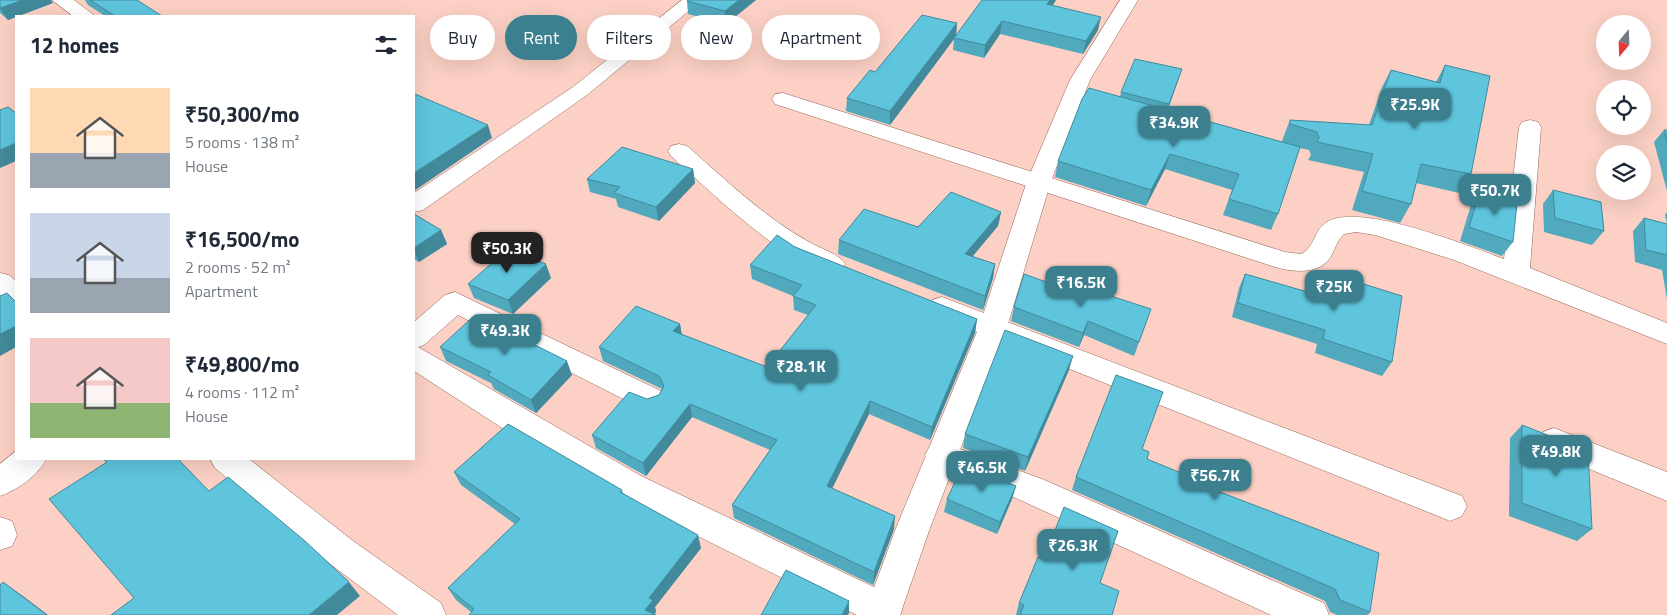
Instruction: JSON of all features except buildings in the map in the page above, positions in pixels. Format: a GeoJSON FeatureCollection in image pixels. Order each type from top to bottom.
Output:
{"type":"FeatureCollection","features":[{"type":"Feature","properties":{"kind":"street"},"geometry":{"type":"LineString","coordinates":[[61,0],[84,15]]}},
{"type":"Feature","properties":{"kind":"street"},"geometry":{"type":"LineString","coordinates":[[415,201],[502,132],[580,91],[693,0]]}},
{"type":"Feature","properties":{"kind":"street"},"geometry":{"type":"LineString","coordinates":[[415,358],[522,424],[629,486],[883,612],[941,455],[993,327],[1039,181],[1080,80],[1129,0]]}},
{"type":"Feature","properties":{"kind":"street"},"geometry":{"type":"LineString","coordinates":[[783,99],[1284,261],[1307,262],[1320,254],[1328,233],[1337,225],[1356,224],[1385,230],[1516,273],[1667,334]]}},
{"type":"Feature","properties":{"kind":"street"},"geometry":{"type":"LineString","coordinates":[[1516,273],[1530,127]]}},
{"type":"Feature","properties":{"kind":"street"},"geometry":{"type":"LineString","coordinates":[[679,151],[766,226],[805,253],[850,270]]}},
{"type":"Feature","properties":{"kind":"street"},"geometry":{"type":"LineString","coordinates":[[0,282],[15,293]]}},
{"type":"Feature","properties":{"kind":"street"},"geometry":{"type":"LineString","coordinates":[[922,299],[1450,506]]}},
{"type":"Feature","properties":{"kind":"street"},"geometry":{"type":"LineString","coordinates":[[415,337],[455,302],[650,399]]}},
{"type":"Feature","properties":{"kind":"street"},"geometry":{"type":"LineString","coordinates":[[1534,432],[1667,487]]}},
{"type":"Feature","properties":{"kind":"street"},"geometry":{"type":"LineString","coordinates":[[941,455],[1030,489],[1311,615]]}},
{"type":"Feature","properties":{"kind":"street"},"geometry":{"type":"LineString","coordinates":[[0,482],[29,460]]}},
{"type":"Feature","properties":{"kind":"street"},"geometry":{"type":"LineString","coordinates":[[227,460],[341,552],[428,615]]}}]}
